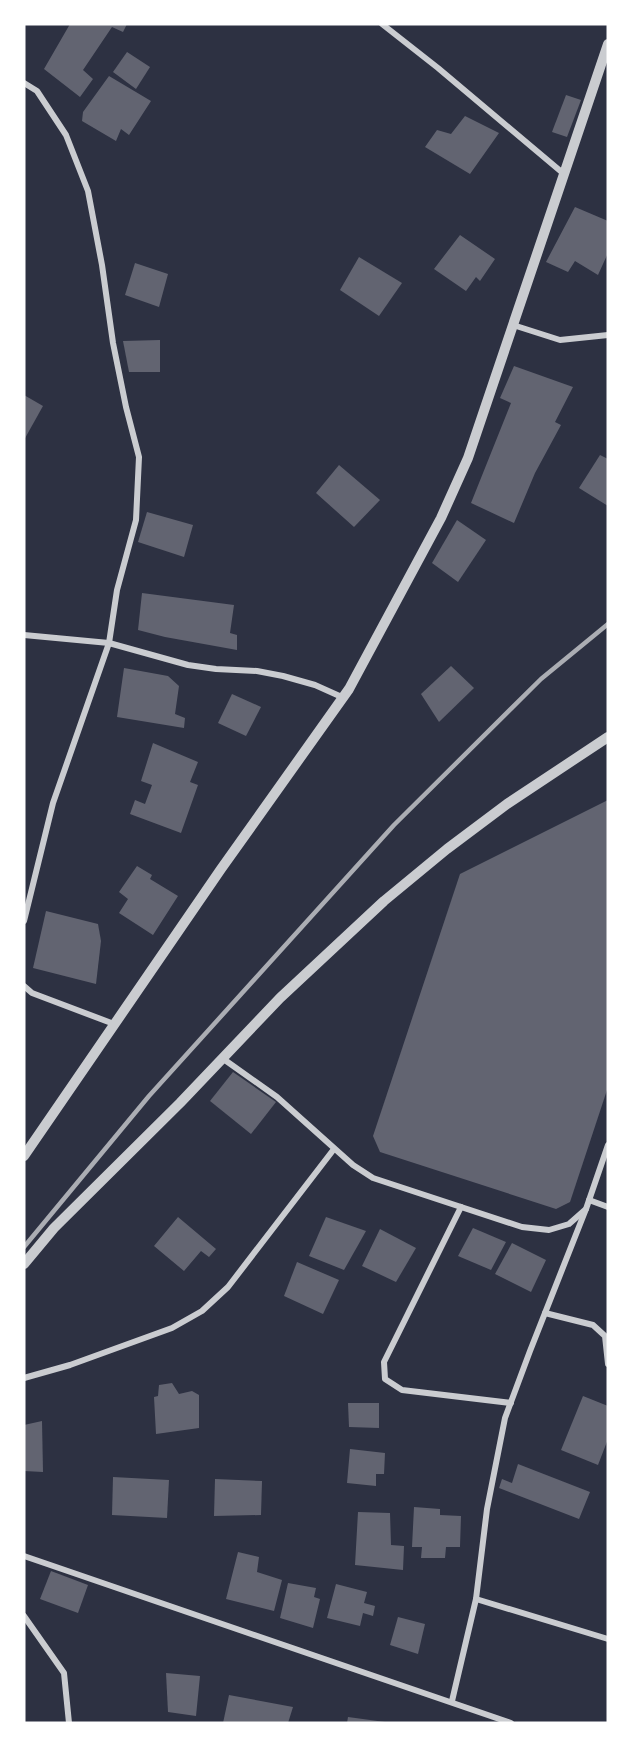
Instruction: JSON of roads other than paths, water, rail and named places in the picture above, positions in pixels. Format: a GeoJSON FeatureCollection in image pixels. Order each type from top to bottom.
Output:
{"type":"FeatureCollection","features":[{"type":"Feature","properties":{"kind":"street"},"geometry":{"type":"LineString","coordinates":[[382,24],[564,174]]}},
{"type":"Feature","properties":{"kind":"street"},"geometry":{"type":"LineString","coordinates":[[24,1156],[114,1024],[344,698],[441,518],[468,458],[608,44]]}},
{"type":"Feature","properties":{"kind":"street"},"geometry":{"type":"LineString","coordinates":[[24,83],[37,91],[66,135],[88,191],[102,265],[113,343],[139,457],[136,520],[117,590],[109,643],[53,803],[24,921]]}},
{"type":"Feature","properties":{"kind":"street"},"geometry":{"type":"LineString","coordinates":[[513,325],[560,340],[608,335]]}},
{"type":"Feature","properties":{"kind":"street"},"geometry":{"type":"LineString","coordinates":[[24,635],[109,643],[189,666],[257,671],[284,676],[315,685],[344,698]]}},
{"type":"Feature","properties":{"kind":"street"},"geometry":{"type":"LineString","coordinates":[[24,1264],[54,1228],[280,998],[411,879],[507,804],[608,737]]}},
{"type":"Feature","properties":{"kind":"street"},"geometry":{"type":"LineString","coordinates":[[24,986],[32,993],[114,1024]]}},
{"type":"Feature","properties":{"kind":"street"},"geometry":{"type":"LineString","coordinates":[[222,1058],[277,1097],[334,1149],[373,1178],[522,1227],[549,1230],[569,1224],[586,1209]]}},
{"type":"Feature","properties":{"kind":"street"},"geometry":{"type":"LineString","coordinates":[[452,1701],[476,1599],[487,1509],[505,1418],[586,1209],[608,1145]]}},
{"type":"Feature","properties":{"kind":"street"},"geometry":{"type":"LineString","coordinates":[[24,1378],[70,1365],[172,1328],[202,1311],[228,1287],[334,1149]]}},
{"type":"Feature","properties":{"kind":"street"},"geometry":{"type":"LineString","coordinates":[[589,1200],[608,1207]]}},
{"type":"Feature","properties":{"kind":"street"},"geometry":{"type":"LineString","coordinates":[[460,1207],[384,1362],[385,1379],[402,1390],[511,1403]]}},
{"type":"Feature","properties":{"kind":"street"},"geometry":{"type":"LineString","coordinates":[[545,1313],[593,1325],[605,1336],[608,1364]]}},
{"type":"Feature","properties":{"kind":"street"},"geometry":{"type":"LineString","coordinates":[[24,1556],[511,1723]]}},
{"type":"Feature","properties":{"kind":"street"},"geometry":{"type":"LineString","coordinates":[[476,1599],[608,1639]]}},
{"type":"Feature","properties":{"kind":"street"},"geometry":{"type":"LineString","coordinates":[[24,1616],[64,1672],[69,1723]]}},
{"type":"Feature","properties":{"kind":"railway"},"geometry":{"type":"LineString","coordinates":[[24,1247],[149,1096],[394,825],[541,679],[608,624]]}}]}
